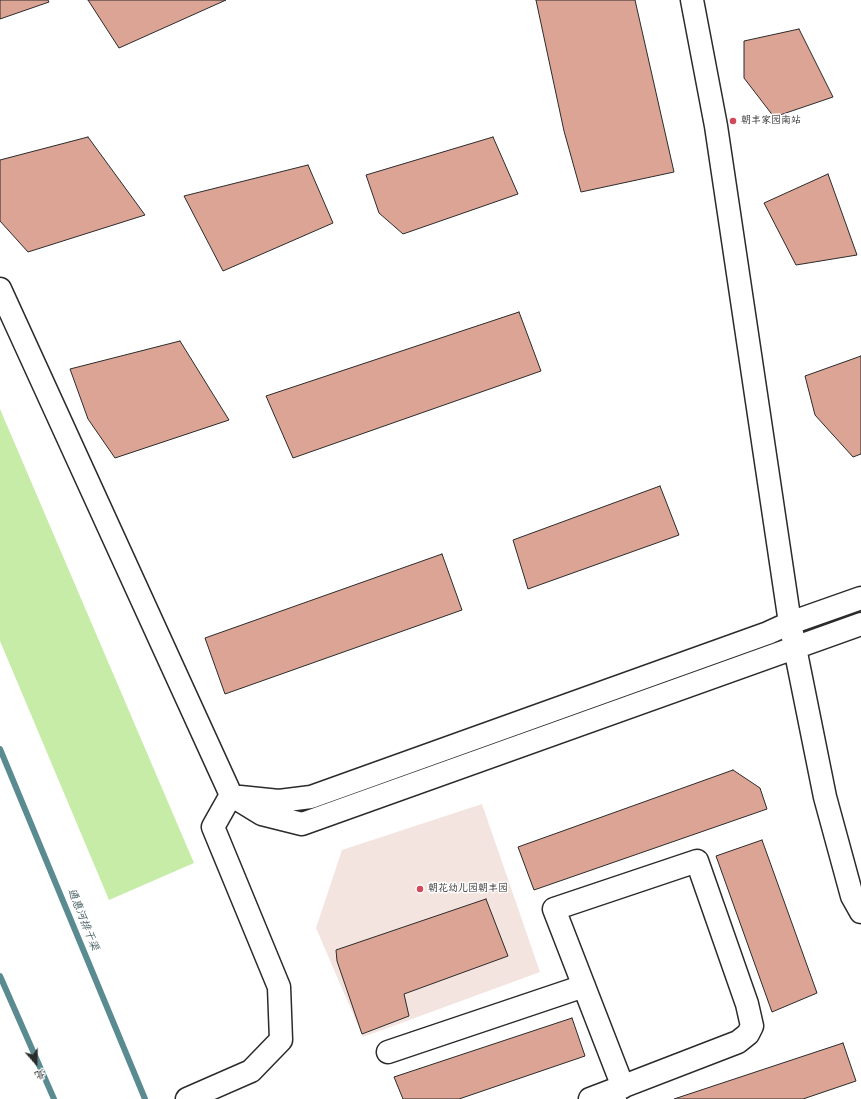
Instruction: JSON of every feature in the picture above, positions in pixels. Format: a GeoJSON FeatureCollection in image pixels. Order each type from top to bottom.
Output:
{"type":"FeatureCollection","features":[{"type":"Feature","properties":{"kind":"street"},"geometry":{"type":"LineString","coordinates":[[692,0],[716,126],[790,623],[825,797],[852,896],[861,912]]}},
{"type":"Feature","properties":{"kind":"street"},"geometry":{"type":"LineString","coordinates":[[0,288],[231,796],[262,814],[302,824],[861,624]]}},
{"type":"Feature","properties":{"kind":"street"},"geometry":{"type":"LineString","coordinates":[[231,796],[279,802],[310,797],[768,633],[790,623],[861,598]]}},
{"type":"Feature","properties":{"kind":"street"},"geometry":{"type":"LineString","coordinates":[[187,1099],[251,1071],[281,1040],[279,987],[213,827],[231,796]]}},
{"type":"Feature","properties":{"kind":"street"},"geometry":{"type":"LineString","coordinates":[[590,1099],[616,1092],[738,1042],[748,1034],[752,1026],[747,1004],[697,861],[554,909],[584,986],[616,1092]]}},
{"type":"Feature","properties":{"kind":"street"},"geometry":{"type":"LineString","coordinates":[[388,1052],[584,986]]}},
{"type":"Feature","properties":{"kind":"shaded area","name":"朝花幼儿园朝丰园"},"geometry":{"type":"Polygon","coordinates":[[[482,804],[540,972],[363,1037],[316,928],[342,850],[482,804]]]}},
{"type":"Feature","properties":{"kind":"green space"},"geometry":{"type":"Polygon","coordinates":[[[0,409],[194,863],[109,900],[0,641],[0,409]]]}},
{"type":"Feature","properties":{"kind":"building"},"geometry":{"type":"Polygon","coordinates":[[[0,0],[48,0],[49,2],[0,19],[0,0]]]}},
{"type":"Feature","properties":{"kind":"building"},"geometry":{"type":"Polygon","coordinates":[[[88,0],[226,0],[119,48],[88,0]]]}},
{"type":"Feature","properties":{"kind":"building"},"geometry":{"type":"Polygon","coordinates":[[[536,0],[635,0],[674,172],[581,192],[564,131],[536,0]]]}},
{"type":"Feature","properties":{"kind":"building"},"geometry":{"type":"Polygon","coordinates":[[[799,29],[833,97],[774,117],[744,78],[744,41],[799,29]]]}},
{"type":"Feature","properties":{"kind":"building"},"geometry":{"type":"Polygon","coordinates":[[[88,137],[145,215],[28,252],[0,221],[0,160],[88,137]]]}},
{"type":"Feature","properties":{"kind":"building"},"geometry":{"type":"Polygon","coordinates":[[[493,137],[518,194],[403,234],[379,213],[366,175],[493,137]]]}},
{"type":"Feature","properties":{"kind":"building"},"geometry":{"type":"Polygon","coordinates":[[[308,165],[333,223],[223,271],[184,196],[308,165]]]}},
{"type":"Feature","properties":{"kind":"building"},"geometry":{"type":"Polygon","coordinates":[[[828,174],[857,255],[796,265],[764,203],[828,174]]]}},
{"type":"Feature","properties":{"kind":"building"},"geometry":{"type":"Polygon","coordinates":[[[519,312],[541,371],[293,458],[266,396],[519,312]]]}},
{"type":"Feature","properties":{"kind":"building"},"geometry":{"type":"Polygon","coordinates":[[[180,341],[229,420],[115,458],[88,419],[70,369],[180,341]]]}},
{"type":"Feature","properties":{"kind":"building"},"geometry":{"type":"Polygon","coordinates":[[[861,356],[861,454],[853,457],[815,415],[805,376],[861,356]]]}},
{"type":"Feature","properties":{"kind":"building"},"geometry":{"type":"Polygon","coordinates":[[[660,486],[679,535],[528,589],[513,540],[660,486]]]}},
{"type":"Feature","properties":{"kind":"building"},"geometry":{"type":"Polygon","coordinates":[[[442,554],[462,610],[225,694],[205,638],[442,554]]]}},
{"type":"Feature","properties":{"kind":"building"},"geometry":{"type":"Polygon","coordinates":[[[733,770],[760,788],[767,809],[534,890],[518,847],[733,770]]]}},
{"type":"Feature","properties":{"kind":"building"},"geometry":{"type":"Polygon","coordinates":[[[762,840],[817,993],[772,1012],[716,856],[762,840]]]}},
{"type":"Feature","properties":{"kind":"building"},"geometry":{"type":"Polygon","coordinates":[[[486,899],[508,956],[404,994],[409,1016],[362,1034],[337,961],[336,950],[486,899]]]}},
{"type":"Feature","properties":{"kind":"building"},"geometry":{"type":"Polygon","coordinates":[[[572,1018],[585,1056],[459,1099],[403,1099],[394,1077],[572,1018]]]}},
{"type":"Feature","properties":{"kind":"building"},"geometry":{"type":"Polygon","coordinates":[[[843,1043],[856,1081],[803,1099],[674,1099],[843,1043]]]}},
{"type":"Feature","properties":{"kind":"waterway","name":"通惠河排干渠"},"geometry":{"type":"LineString","coordinates":[[0,749],[145,1099]]}},
{"type":"Feature","properties":{"kind":"waterway"},"geometry":{"type":"LineString","coordinates":[[0,976],[54,1099]]}},
{"type":"Feature","properties":{"kind":"place","name":"朝丰家园南站"},"geometry":{"type":"Point","coordinates":[733,121]}},
{"type":"Feature","properties":{"kind":"place","name":"朝花幼儿园朝丰园"},"geometry":{"type":"Point","coordinates":[420,889]}}]}
